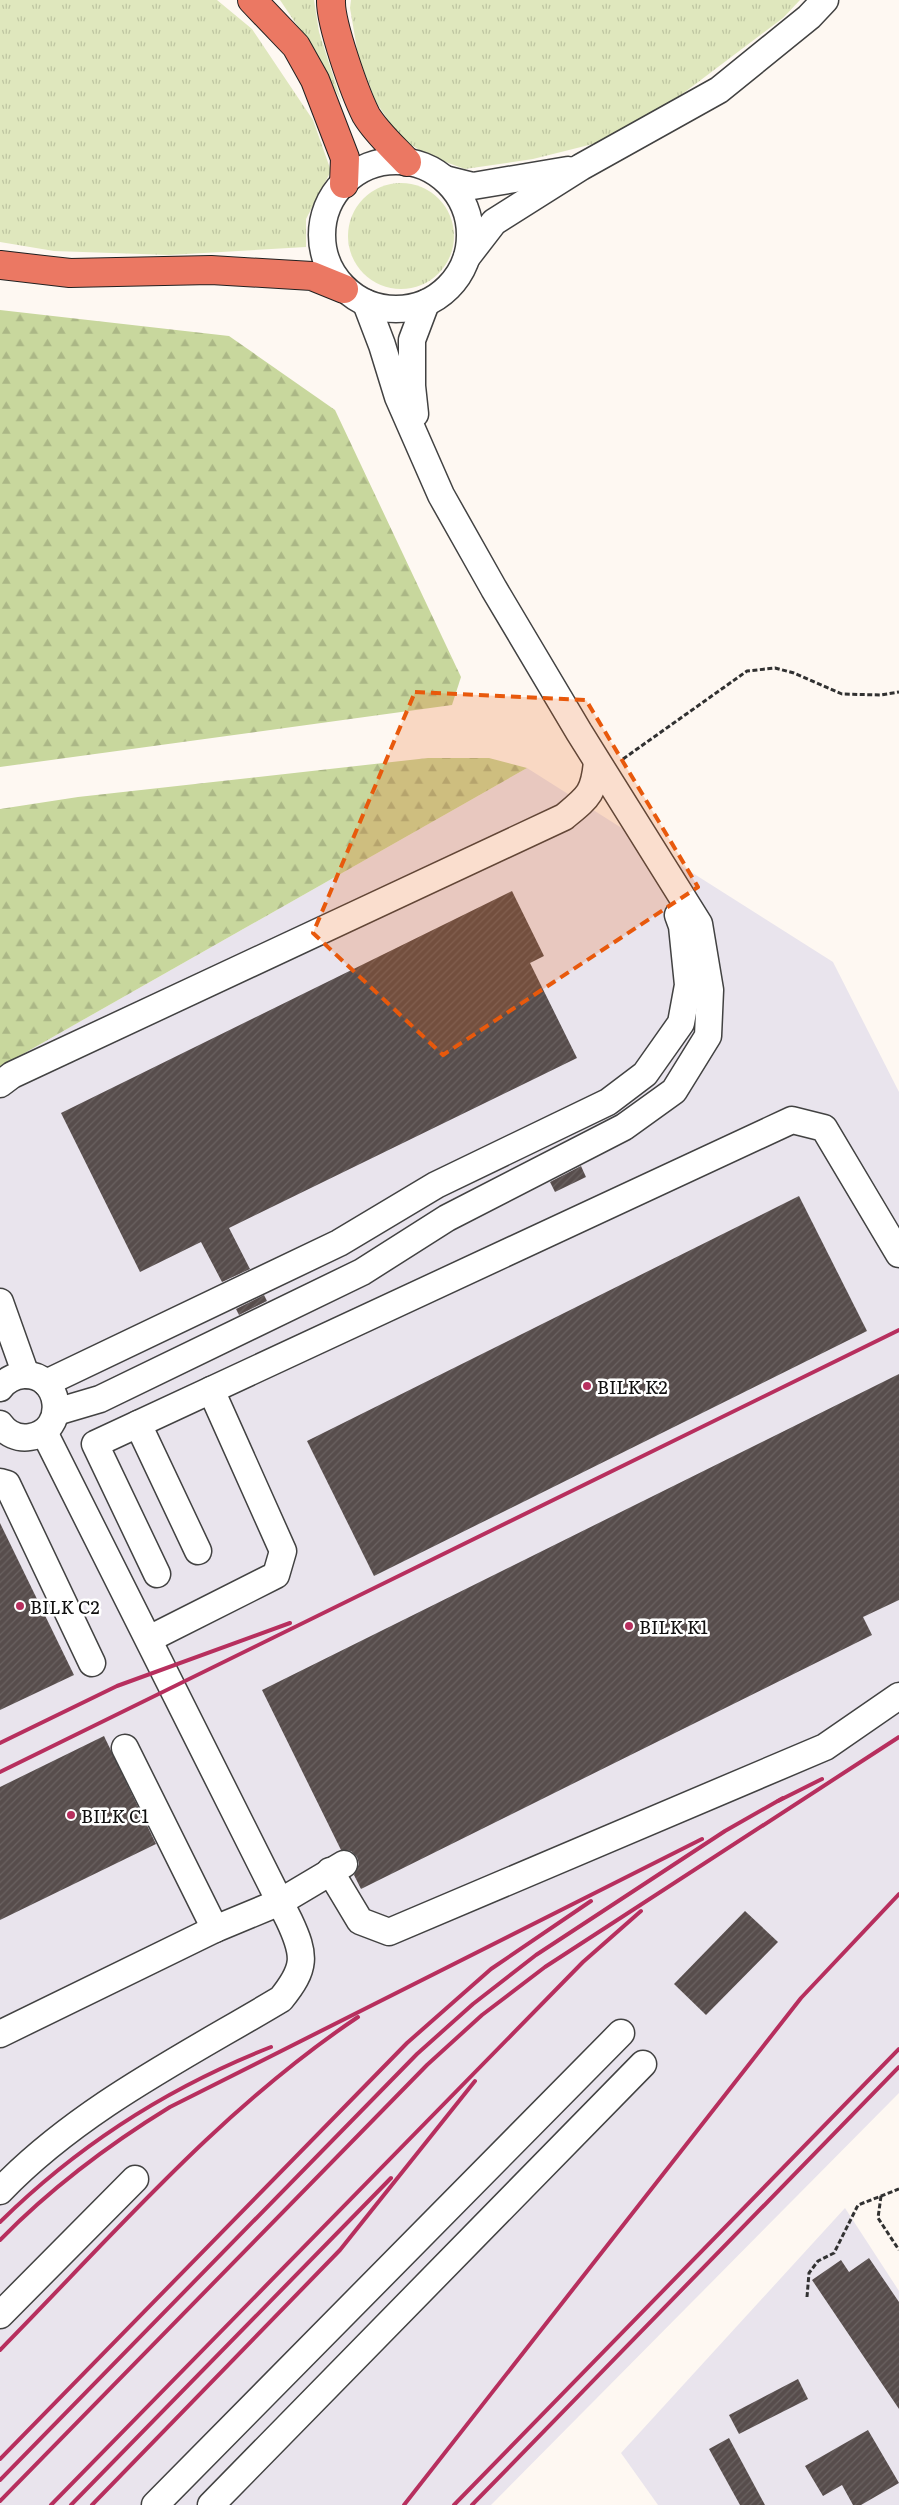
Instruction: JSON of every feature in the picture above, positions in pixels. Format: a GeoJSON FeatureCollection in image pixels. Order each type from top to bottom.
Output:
{"type":"FeatureCollection","features":[{"type":"Feature","properties":{"kind":"highway"},"geometry":{"type":"LineString","coordinates":[[252,0],[296,46],[315,80],[345,158],[344,184]]}},
{"type":"Feature","properties":{"kind":"highway"},"geometry":{"type":"LineString","coordinates":[[331,0],[347,67],[366,115],[384,139],[407,162]]}},
{"type":"Feature","properties":{"kind":"highway"},"geometry":{"type":"LineString","coordinates":[[0,265],[70,273],[211,270],[312,276],[355,296]]}},
{"type":"Feature","properties":{"kind":"street"},"geometry":{"type":"LineString","coordinates":[[355,296],[381,308],[397,309],[426,303],[442,294],[454,281],[467,258],[494,222],[581,167],[719,90],[809,17],[825,0]]}},
{"type":"Feature","properties":{"kind":"street"},"geometry":{"type":"LineString","coordinates":[[0,1424],[13,1435],[24,1438],[50,1422],[362,1272],[447,1218],[624,1127],[674,1091],[708,1036],[710,990],[699,924],[601,768],[494,589],[441,495],[398,397],[382,345],[355,296],[331,273],[323,254],[322,220],[334,192],[363,168],[375,163],[389,161],[407,162],[423,166],[445,179],[473,186],[581,167]]}},
{"type":"Feature","properties":{"kind":"street"},"geometry":{"type":"LineString","coordinates":[[445,179],[461,200],[467,212],[470,234],[467,258]]}},
{"type":"Feature","properties":{"kind":"street"},"geometry":{"type":"LineString","coordinates":[[419,442],[412,386],[412,340],[426,303]]}},
{"type":"Feature","properties":{"kind":"street"},"geometry":{"type":"LineString","coordinates":[[0,1084],[12,1075],[564,817],[589,796],[601,768]]}},
{"type":"Feature","properties":{"kind":"street"},"geometry":{"type":"LineString","coordinates":[[0,1388],[9,1380],[36,1379],[339,1243],[436,1185],[608,1102],[645,1074],[680,1023],[688,986],[682,926],[652,852]]}},
{"type":"Feature","properties":{"kind":"street"},"geometry":{"type":"LineString","coordinates":[[158,1574],[95,1444],[792,1120],[824,1128],[899,1254]]}},
{"type":"Feature","properties":{"kind":"street"},"geometry":{"type":"LineString","coordinates":[[0,1302],[36,1379],[53,1391],[56,1402],[50,1422],[149,1639],[300,1944],[302,1963],[295,1982],[281,1999],[129,2089],[62,2134],[0,2191]]}},
{"type":"Feature","properties":{"kind":"street"},"geometry":{"type":"LineString","coordinates":[[149,1639],[276,1575],[283,1551],[211,1390]]}},
{"type":"Feature","properties":{"kind":"street"},"geometry":{"type":"LineString","coordinates":[[138,1424],[198,1551]]}},
{"type":"Feature","properties":{"kind":"street"},"geometry":{"type":"LineString","coordinates":[[0,1482],[6,1484],[92,1663]]}},
{"type":"Feature","properties":{"kind":"street"},"geometry":{"type":"LineString","coordinates":[[0,2034],[215,1929],[280,1902],[337,1867],[360,1921],[389,1932],[825,1746],[899,1696]]}},
{"type":"Feature","properties":{"kind":"street"},"geometry":{"type":"LineString","coordinates":[[125,1748],[215,1929]]}},
{"type":"Feature","properties":{"kind":"street"},"geometry":{"type":"LineString","coordinates":[[155,2505],[621,2033]]}},
{"type":"Feature","properties":{"kind":"street"},"geometry":{"type":"LineString","coordinates":[[211,2505],[643,2064]]}},
{"type":"Feature","properties":{"kind":"street"},"geometry":{"type":"LineString","coordinates":[[0,2315],[135,2179]]}},
{"type":"Feature","properties":{"kind":"path"},"geometry":{"type":"LineString","coordinates":[[601,768],[747,671],[775,668],[794,673],[842,694],[881,695],[899,692]]}},
{"type":"Feature","properties":{"kind":"path"},"geometry":{"type":"LineString","coordinates":[[807,2297],[809,2273],[818,2261],[834,2253],[858,2205],[899,2189]]}},
{"type":"Feature","properties":{"kind":"path"},"geometry":{"type":"LineString","coordinates":[[881,2196],[878,2218],[899,2250]]}},
{"type":"Feature","properties":{"kind":"highlighted area"},"geometry":{"type":"Polygon","coordinates":[[[415,692],[586,700],[698,887],[443,1055],[313,933],[415,692]]]}},
{"type":"Feature","properties":{"kind":"shaded area"},"geometry":{"type":"Polygon","coordinates":[[[527,768],[833,962],[899,1092],[899,2093],[491,2505],[0,2505],[0,1067],[527,768]]]}},
{"type":"Feature","properties":{"kind":"shaded area"},"geometry":{"type":"Polygon","coordinates":[[[845,2208],[899,2291],[899,2505],[658,2505],[621,2453],[845,2208]]]}},
{"type":"Feature","properties":{"kind":"green space"},"geometry":{"type":"Polygon","coordinates":[[[0,0],[217,0],[252,29],[313,120],[331,171],[306,219],[306,247],[169,255],[54,251],[0,242],[0,0]]]}},
{"type":"Feature","properties":{"kind":"green space"},"geometry":{"type":"Polygon","coordinates":[[[280,0],[314,0],[319,32],[342,103],[319,58],[280,0]]]}},
{"type":"Feature","properties":{"kind":"green space"},"geometry":{"type":"Polygon","coordinates":[[[351,0],[800,0],[783,18],[673,101],[601,142],[533,159],[465,169],[429,156],[400,138],[376,102],[358,55],[350,8],[351,0]]]}},
{"type":"Feature","properties":{"kind":"green space"},"geometry":{"type":"Polygon","coordinates":[[[401,183],[421,187],[438,199],[450,216],[454,236],[450,256],[438,273],[421,285],[401,289],[381,285],[364,273],[352,256],[348,236],[352,216],[364,199],[381,187],[401,183]]]}},
{"type":"Feature","properties":{"kind":"green space"},"geometry":{"type":"Polygon","coordinates":[[[0,310],[229,336],[335,410],[461,677],[452,705],[0,767],[0,310]]]}},
{"type":"Feature","properties":{"kind":"green space"},"geometry":{"type":"Polygon","coordinates":[[[428,758],[489,758],[527,768],[0,1067],[0,809],[78,797],[428,758]]]}},
{"type":"Feature","properties":{"kind":"building"},"geometry":{"type":"Polygon","coordinates":[[[512,891],[544,956],[530,963],[577,1058],[229,1228],[250,1269],[222,1282],[201,1242],[140,1272],[61,1113],[512,891]]]}},
{"type":"Feature","properties":{"kind":"building"},"geometry":{"type":"Polygon","coordinates":[[[581,1166],[586,1177],[555,1192],[550,1182],[581,1166]]]}},
{"type":"Feature","properties":{"kind":"building","name":"BILK K2"},"geometry":{"type":"Polygon","coordinates":[[[799,1196],[867,1331],[374,1576],[307,1441],[799,1196]]]}},
{"type":"Feature","properties":{"kind":"building"},"geometry":{"type":"Polygon","coordinates":[[[264,1295],[267,1301],[239,1315],[236,1309],[264,1295]]]}},
{"type":"Feature","properties":{"kind":"building","name":"BILK K1"},"geometry":{"type":"Polygon","coordinates":[[[899,1374],[899,1600],[863,1617],[872,1635],[361,1889],[354,1875],[359,1864],[357,1857],[351,1851],[341,1850],[262,1690],[899,1374]]]}},
{"type":"Feature","properties":{"kind":"building","name":"BILK C2"},"geometry":{"type":"Polygon","coordinates":[[[0,1523],[74,1675],[0,1710],[0,1523]]]}},
{"type":"Feature","properties":{"kind":"building","name":"BILK C1"},"geometry":{"type":"Polygon","coordinates":[[[104,1736],[156,1844],[0,1920],[0,1787],[104,1736]]]}},
{"type":"Feature","properties":{"kind":"building"},"geometry":{"type":"Polygon","coordinates":[[[745,1911],[778,1942],[706,2015],[674,1984],[745,1911]]]}},
{"type":"Feature","properties":{"kind":"building"},"geometry":{"type":"Polygon","coordinates":[[[869,2258],[899,2302],[899,2409],[812,2280],[841,2260],[849,2272],[869,2258]]]}},
{"type":"Feature","properties":{"kind":"building"},"geometry":{"type":"Polygon","coordinates":[[[798,2379],[808,2399],[739,2434],[729,2415],[798,2379]]]}},
{"type":"Feature","properties":{"kind":"building"},"geometry":{"type":"Polygon","coordinates":[[[868,2430],[899,2483],[861,2505],[853,2505],[842,2485],[823,2496],[805,2466],[868,2430]]]}},
{"type":"Feature","properties":{"kind":"building"},"geometry":{"type":"Polygon","coordinates":[[[729,2438],[765,2505],[740,2505],[709,2449],[729,2438]]]}},
{"type":"Feature","properties":{"kind":"railway"},"geometry":{"type":"LineString","coordinates":[[0,1772],[899,1330]]}},
{"type":"Feature","properties":{"kind":"railway"},"geometry":{"type":"LineString","coordinates":[[0,1743],[117,1686],[290,1623]]}},
{"type":"Feature","properties":{"kind":"railway"},"geometry":{"type":"LineString","coordinates":[[0,2501],[427,2065],[482,2015],[545,1967],[899,1737]]}},
{"type":"Feature","properties":{"kind":"railway"},"geometry":{"type":"LineString","coordinates":[[778,1801],[822,1779]]}},
{"type":"Feature","properties":{"kind":"railway"},"geometry":{"type":"LineString","coordinates":[[0,2480],[417,2054],[473,2004],[536,1955],[725,1831],[783,1798]]}},
{"type":"Feature","properties":{"kind":"railway"},"geometry":{"type":"LineString","coordinates":[[0,2240],[39,2203],[81,2168],[124,2136],[170,2107],[702,1839]]}},
{"type":"Feature","properties":{"kind":"railway"},"geometry":{"type":"LineString","coordinates":[[404,2505],[801,1998],[899,1894]]}},
{"type":"Feature","properties":{"kind":"railway"},"geometry":{"type":"LineString","coordinates":[[0,2459],[407,2043],[491,1969],[591,1901]]}},
{"type":"Feature","properties":{"kind":"railway"},"geometry":{"type":"LineString","coordinates":[[51,2505],[583,1962],[641,1911]]}},
{"type":"Feature","properties":{"kind":"railway"},"geometry":{"type":"LineString","coordinates":[[0,2350],[171,2174],[215,2132],[308,2053],[358,2017]]}},
{"type":"Feature","properties":{"kind":"railway"},"geometry":{"type":"LineString","coordinates":[[0,2222],[61,2168],[93,2143],[126,2121],[197,2080],[271,2047]]}},
{"type":"Feature","properties":{"kind":"railway"},"geometry":{"type":"LineString","coordinates":[[454,2505],[899,2049]]}},
{"type":"Feature","properties":{"kind":"railway"},"geometry":{"type":"LineString","coordinates":[[472,2505],[899,2067]]}},
{"type":"Feature","properties":{"kind":"railway"},"geometry":{"type":"LineString","coordinates":[[92,2505],[340,2250],[475,2081]]}},
{"type":"Feature","properties":{"kind":"railway"},"geometry":{"type":"LineString","coordinates":[[71,2505],[391,2178]]}},
{"type":"Feature","properties":{"kind":"place","name":"BILK K2"},"geometry":{"type":"Point","coordinates":[587,1386]}},
{"type":"Feature","properties":{"kind":"place","name":"BILK C2"},"geometry":{"type":"Point","coordinates":[20,1606]}},
{"type":"Feature","properties":{"kind":"place","name":"BILK K1"},"geometry":{"type":"Point","coordinates":[629,1626]}},
{"type":"Feature","properties":{"kind":"place","name":"BILK C1"},"geometry":{"type":"Point","coordinates":[71,1815]}}]}
